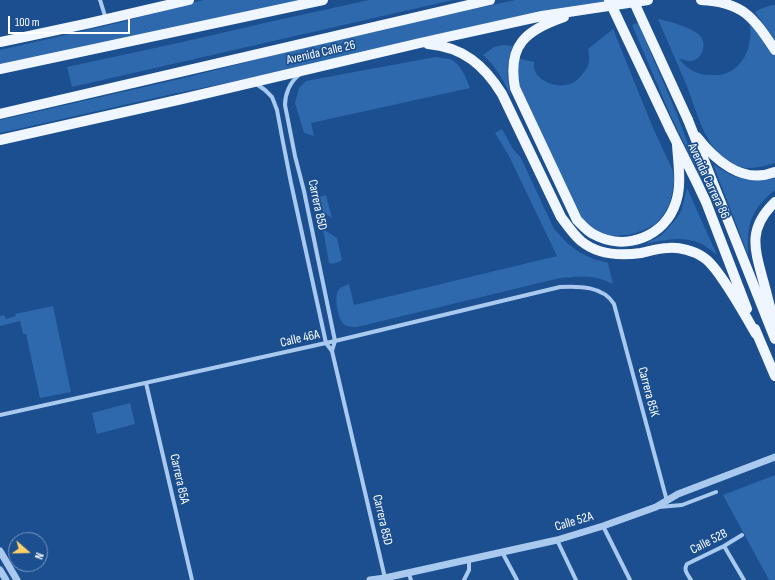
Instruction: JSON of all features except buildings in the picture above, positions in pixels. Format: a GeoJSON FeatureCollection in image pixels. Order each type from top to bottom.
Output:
{"type":"FeatureCollection","features":[{"type":"Feature","properties":{"kind":"main road"},"geometry":{"type":"LineString","coordinates":[[0,44],[28,36],[189,0]]}},
{"type":"Feature","properties":{"kind":"main road"},"geometry":{"type":"LineString","coordinates":[[0,69],[323,0]]}},
{"type":"Feature","properties":{"kind":"main road","name":"Avenida Calle 26"},"geometry":{"type":"LineString","coordinates":[[0,114],[490,0]]}},
{"type":"Feature","properties":{"kind":"main road","name":"Avenida Carrera 86"},"geometry":{"type":"LineString","coordinates":[[609,0],[677,144],[698,183],[756,334],[775,376]]}},
{"type":"Feature","properties":{"kind":"main road","name":"Avenida Carrera 86"},"geometry":{"type":"LineString","coordinates":[[633,0],[688,120],[775,339]]}},
{"type":"Feature","properties":{"kind":"main road","name":"Avenida Calle 26"},"geometry":{"type":"LineString","coordinates":[[0,140],[542,16],[648,0]]}},
{"type":"Feature","properties":{"kind":"main road"},"geometry":{"type":"LineString","coordinates":[[701,0],[720,2],[743,11],[755,22],[775,50]]}},
{"type":"Feature","properties":{"kind":"main road"},"geometry":{"type":"LineString","coordinates":[[590,8],[545,24],[536,29],[520,44],[512,66],[515,88],[577,220],[593,234],[605,240],[617,242],[630,242],[643,238],[661,227],[672,211],[679,192],[677,144]]}},
{"type":"Feature","properties":{"kind":"main road"},"geometry":{"type":"LineString","coordinates":[[420,43],[451,48],[461,53],[473,60],[493,80],[502,94],[561,217],[580,241],[604,253],[635,253],[668,248],[688,251],[704,257],[713,266],[727,286],[756,334]]}},
{"type":"Feature","properties":{"kind":"main road"},"geometry":{"type":"LineString","coordinates":[[692,131],[712,154],[732,170],[748,175],[771,174],[775,172]]}},
{"type":"Feature","properties":{"kind":"main road"},"geometry":{"type":"LineString","coordinates":[[775,202],[760,222],[757,228],[755,241],[756,254],[775,328]]}},
{"type":"Feature","properties":{"kind":"street"},"geometry":{"type":"LineString","coordinates":[[100,0],[106,19]]}},
{"type":"Feature","properties":{"kind":"street","name":"Carrera 85D"},"geometry":{"type":"LineString","coordinates":[[304,70],[290,84],[285,98],[285,105],[335,341],[332,351]]}},
{"type":"Feature","properties":{"kind":"street","name":"Carrera 85D"},"geometry":{"type":"LineString","coordinates":[[253,82],[272,97],[277,110],[286,160],[326,343],[332,351],[385,578]]}},
{"type":"Feature","properties":{"kind":"street","name":"Calle 46A"},"geometry":{"type":"LineString","coordinates":[[0,415],[335,341],[560,287],[583,287],[593,289],[603,294]]}},
{"type":"Feature","properties":{"kind":"street","name":"Carrera 85K"},"geometry":{"type":"LineString","coordinates":[[603,294],[610,298],[614,304],[667,501]]}},
{"type":"Feature","properties":{"kind":"street","name":"Carrera 85A"},"geometry":{"type":"LineString","coordinates":[[146,383],[192,580]]}},
{"type":"Feature","properties":{"kind":"street","name":"Calle 52A"},"geometry":{"type":"LineString","coordinates":[[370,580],[557,540],[603,526],[656,507],[678,494],[775,457]]}},
{"type":"Feature","properties":{"kind":"street"},"geometry":{"type":"LineString","coordinates":[[656,507],[682,505],[716,492]]}},
{"type":"Feature","properties":{"kind":"street"},"geometry":{"type":"LineString","coordinates":[[603,526],[630,580]]}},
{"type":"Feature","properties":{"kind":"street","name":"Calle 52B"},"geometry":{"type":"LineString","coordinates":[[691,580],[685,570],[687,564],[724,546],[742,535]]}},
{"type":"Feature","properties":{"kind":"street"},"geometry":{"type":"LineString","coordinates":[[557,540],[576,580]]}},
{"type":"Feature","properties":{"kind":"street"},"geometry":{"type":"LineString","coordinates":[[724,546],[744,580]]}},
{"type":"Feature","properties":{"kind":"street"},"geometry":{"type":"LineString","coordinates":[[0,552],[17,580]]}},
{"type":"Feature","properties":{"kind":"street"},"geometry":{"type":"LineString","coordinates":[[502,552],[517,580]]}},
{"type":"Feature","properties":{"kind":"street"},"geometry":{"type":"LineString","coordinates":[[458,580],[464,579],[469,570],[469,559]]}},
{"type":"Feature","properties":{"kind":"street"},"geometry":{"type":"LineString","coordinates":[[0,570],[6,580]]}},
{"type":"Feature","properties":{"kind":"street"},"geometry":{"type":"LineString","coordinates":[[408,572],[411,580]]}},
{"type":"Feature","properties":{"kind":"shaded area"},"geometry":{"type":"Polygon","coordinates":[[[204,0],[308,0],[0,66],[0,50],[122,22],[204,0]]]}},
{"type":"Feature","properties":{"kind":"shaded area"},"geometry":{"type":"Polygon","coordinates":[[[369,0],[453,0],[72,87],[67,67],[369,0]]]}},
{"type":"Feature","properties":{"kind":"shaded area"},"geometry":{"type":"Polygon","coordinates":[[[515,0],[615,0],[413,41],[0,133],[0,120],[184,78],[334,40],[515,0]]]}},
{"type":"Feature","properties":{"kind":"shaded area"},"geometry":{"type":"Polygon","coordinates":[[[775,5],[775,40],[755,12],[775,5]]]}},
{"type":"Feature","properties":{"kind":"shaded area"},"geometry":{"type":"Polygon","coordinates":[[[658,19],[675,23],[687,28],[701,37],[704,44],[701,55],[698,58],[690,61],[679,59],[685,66],[693,71],[710,75],[728,73],[740,63],[748,49],[751,33],[750,25],[753,23],[775,56],[775,163],[762,167],[751,168],[734,165],[723,158],[714,148],[700,123],[686,84],[658,19]]]}},
{"type":"Feature","properties":{"kind":"shaded area"},"geometry":{"type":"Polygon","coordinates":[[[638,23],[676,112],[703,183],[669,112],[632,25],[638,23]]]}},
{"type":"Feature","properties":{"kind":"shaded area"},"geometry":{"type":"Polygon","coordinates":[[[613,29],[653,128],[673,171],[674,180],[669,205],[662,217],[654,225],[629,235],[609,236],[593,230],[577,214],[518,91],[517,58],[534,62],[536,74],[546,82],[558,85],[570,84],[578,79],[587,67],[589,58],[588,49],[613,29]]]}},
{"type":"Feature","properties":{"kind":"shaded area"},"geometry":{"type":"Polygon","coordinates":[[[503,45],[513,46],[508,65],[508,84],[511,97],[499,74],[483,55],[494,47],[503,45]]]}},
{"type":"Feature","properties":{"kind":"shaded area"},"geometry":{"type":"Polygon","coordinates":[[[435,57],[452,60],[463,72],[470,88],[311,123],[314,136],[304,133],[295,103],[299,88],[306,81],[435,57]]]}},
{"type":"Feature","properties":{"kind":"shaded area"},"geometry":{"type":"Polygon","coordinates":[[[502,129],[513,149],[521,158],[554,229],[568,244],[579,252],[593,259],[608,263],[613,284],[600,279],[588,277],[560,278],[357,327],[345,325],[340,319],[336,299],[339,290],[349,284],[354,305],[557,256],[509,156],[495,133],[502,129]]]}},
{"type":"Feature","properties":{"kind":"shaded area"},"geometry":{"type":"Polygon","coordinates":[[[713,164],[721,170],[741,178],[751,179],[775,176],[775,190],[760,204],[752,218],[748,235],[748,255],[713,164]]]}},
{"type":"Feature","properties":{"kind":"shaded area"},"geometry":{"type":"Polygon","coordinates":[[[687,188],[717,255],[702,244],[695,241],[674,239],[645,244],[662,235],[677,218],[682,209],[687,188]]]}},
{"type":"Feature","properties":{"kind":"shaded area"},"geometry":{"type":"Polygon","coordinates":[[[326,195],[332,218],[323,212],[319,197],[326,195]]]}},
{"type":"Feature","properties":{"kind":"shaded area"},"geometry":{"type":"Polygon","coordinates":[[[323,229],[337,238],[342,260],[331,264],[329,263],[323,229]]]}},
{"type":"Feature","properties":{"kind":"shaded area"},"geometry":{"type":"Polygon","coordinates":[[[53,306],[71,392],[40,398],[26,334],[23,334],[20,321],[0,326],[0,316],[4,315],[6,319],[16,316],[15,314],[53,306]]]}},
{"type":"Feature","properties":{"kind":"shaded area"},"geometry":{"type":"Polygon","coordinates":[[[130,403],[135,424],[97,434],[92,413],[130,403]]]}},
{"type":"Feature","properties":{"kind":"shaded area"},"geometry":{"type":"Polygon","coordinates":[[[775,475],[775,580],[769,580],[723,495],[775,475]]]}}]}
